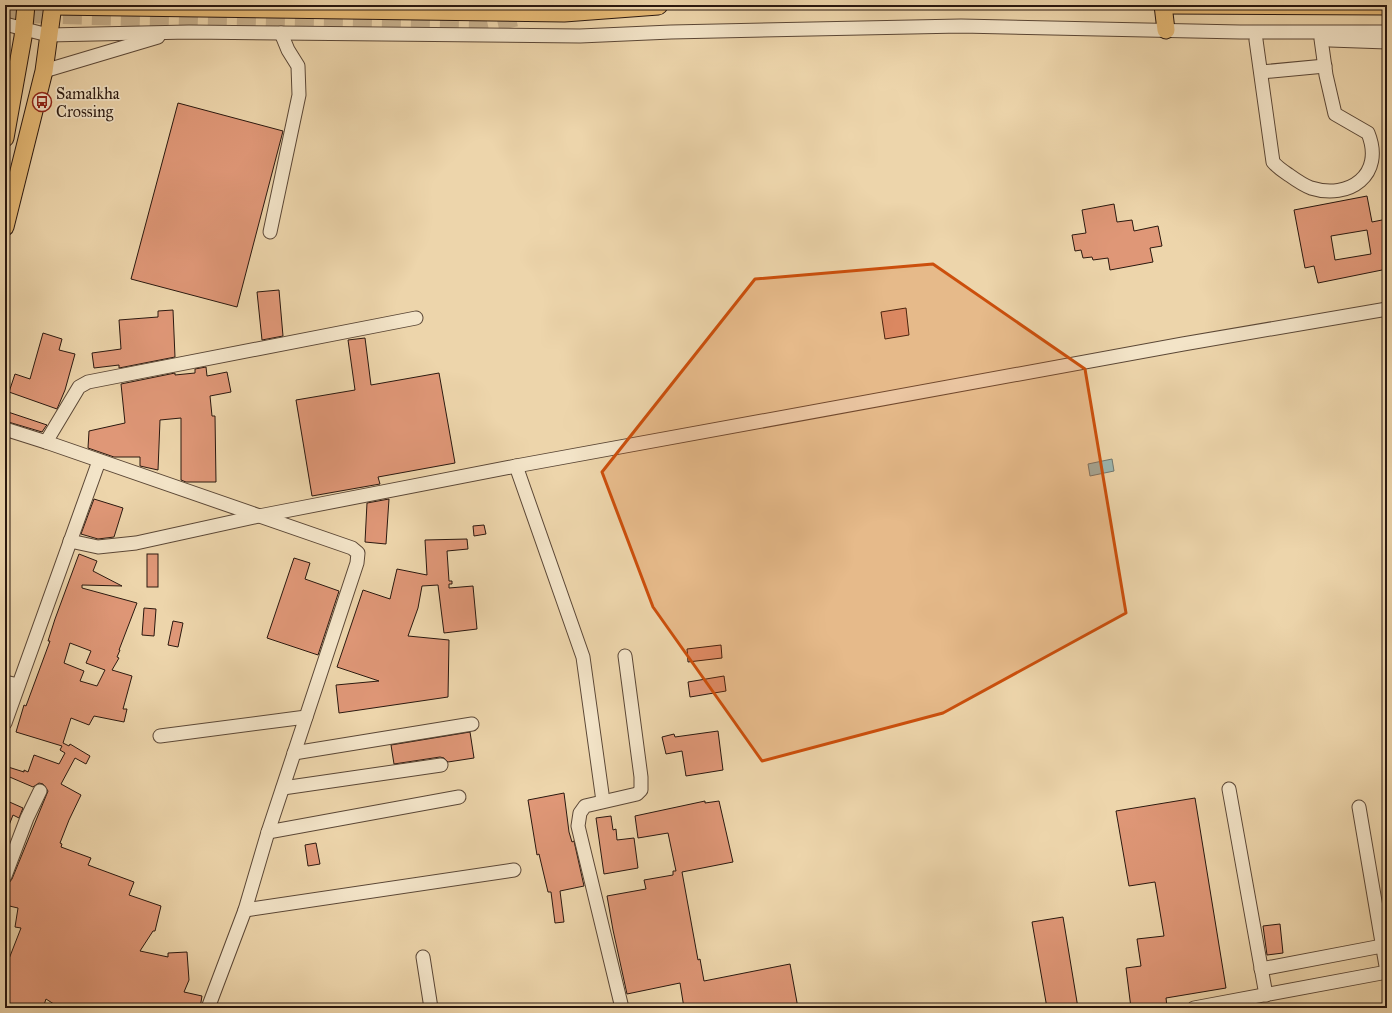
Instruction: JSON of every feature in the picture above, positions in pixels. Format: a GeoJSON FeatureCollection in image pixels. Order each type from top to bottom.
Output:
{"type":"FeatureCollection","features":[{"type":"Feature","properties":{"kind":"highway"},"geometry":{"type":"LineString","coordinates":[[52,5],[564,12],[658,5]]}},
{"type":"Feature","properties":{"kind":"main road"},"geometry":{"type":"LineString","coordinates":[[5,138],[24,29],[26,5]]}},
{"type":"Feature","properties":{"kind":"main road"},"geometry":{"type":"LineString","coordinates":[[5,227],[44,71],[52,5]]}},
{"type":"Feature","properties":{"kind":"main road"},"geometry":{"type":"LineString","coordinates":[[1166,30],[1162,5],[1387,6]]}},
{"type":"Feature","properties":{"kind":"street"},"geometry":{"type":"LineString","coordinates":[[5,24],[48,35],[189,32],[580,36],[671,32],[961,26],[1240,32],[1387,32]]}},
{"type":"Feature","properties":{"kind":"street"},"geometry":{"type":"LineString","coordinates":[[44,71],[165,35],[189,32]]}},
{"type":"Feature","properties":{"kind":"street"},"geometry":{"type":"LineString","coordinates":[[1240,32],[1256,40],[1321,39],[1387,42]]}},
{"type":"Feature","properties":{"kind":"street"},"geometry":{"type":"LineString","coordinates":[[270,232],[299,95],[298,66],[288,50],[281,33]]}},
{"type":"Feature","properties":{"kind":"street"},"geometry":{"type":"LineString","coordinates":[[1256,40],[1271,155],[1277,167],[1305,186],[1322,190],[1342,189],[1361,181],[1368,173],[1372,166],[1372,147],[1368,133],[1335,114],[1321,39]]}},
{"type":"Feature","properties":{"kind":"street"},"geometry":{"type":"LineString","coordinates":[[1261,72],[1325,66]]}},
{"type":"Feature","properties":{"kind":"street"},"geometry":{"type":"LineString","coordinates":[[70,541],[98,547],[136,543],[259,516],[516,466],[1183,344],[1387,309]]}},
{"type":"Feature","properties":{"kind":"street"},"geometry":{"type":"LineString","coordinates":[[46,442],[78,387],[88,382],[416,318]]}},
{"type":"Feature","properties":{"kind":"street"},"geometry":{"type":"LineString","coordinates":[[5,429],[352,548],[358,553],[357,563],[268,832],[245,910],[208,1008]]}},
{"type":"Feature","properties":{"kind":"street"},"geometry":{"type":"LineString","coordinates":[[5,722],[99,461]]}},
{"type":"Feature","properties":{"kind":"street"},"geometry":{"type":"LineString","coordinates":[[516,466],[583,657],[603,801]]}},
{"type":"Feature","properties":{"kind":"street"},"geometry":{"type":"LineString","coordinates":[[622,1008],[578,826],[578,818],[584,807],[603,801],[637,794],[642,788],[625,656]]}},
{"type":"Feature","properties":{"kind":"street"},"geometry":{"type":"LineString","coordinates":[[5,682],[18,685]]}},
{"type":"Feature","properties":{"kind":"street"},"geometry":{"type":"LineString","coordinates":[[160,736],[306,717]]}},
{"type":"Feature","properties":{"kind":"street"},"geometry":{"type":"LineString","coordinates":[[294,753],[472,724]]}},
{"type":"Feature","properties":{"kind":"street"},"geometry":{"type":"LineString","coordinates":[[283,788],[441,765]]}},
{"type":"Feature","properties":{"kind":"street"},"geometry":{"type":"LineString","coordinates":[[1229,789],[1266,995]]}},
{"type":"Feature","properties":{"kind":"street"},"geometry":{"type":"LineString","coordinates":[[5,876],[26,818],[40,791]]}},
{"type":"Feature","properties":{"kind":"street"},"geometry":{"type":"LineString","coordinates":[[268,832],[459,797]]}},
{"type":"Feature","properties":{"kind":"street"},"geometry":{"type":"LineString","coordinates":[[1194,1008],[1387,972],[1359,807]]}},
{"type":"Feature","properties":{"kind":"street"},"geometry":{"type":"LineString","coordinates":[[245,910],[514,870]]}},
{"type":"Feature","properties":{"kind":"street"},"geometry":{"type":"LineString","coordinates":[[1261,969],[1382,946]]}},
{"type":"Feature","properties":{"kind":"street"},"geometry":{"type":"LineString","coordinates":[[423,957],[432,1008]]}},
{"type":"Feature","properties":{"kind":"highlighted area"},"geometry":{"type":"Polygon","coordinates":[[[933,264],[1085,369],[1126,613],[943,713],[762,761],[653,607],[602,472],[755,279],[933,264]]]}},
{"type":"Feature","properties":{"kind":"water"},"geometry":{"type":"Polygon","coordinates":[[[1112,459],[1114,471],[1090,476],[1088,464],[1112,459]]]}},
{"type":"Feature","properties":{"kind":"building"},"geometry":{"type":"Polygon","coordinates":[[[178,103],[283,131],[237,307],[131,279],[178,103]]]}},
{"type":"Feature","properties":{"kind":"building"},"geometry":{"type":"Polygon","coordinates":[[[1367,196],[1372,222],[1387,219],[1387,269],[1318,283],[1314,266],[1305,268],[1294,210],[1367,196]],[[1367,230],[1331,236],[1335,260],[1371,254],[1367,230]]]}},
{"type":"Feature","properties":{"kind":"building"},"geometry":{"type":"Polygon","coordinates":[[[1114,204],[1117,222],[1132,220],[1134,231],[1158,226],[1162,246],[1150,248],[1153,262],[1110,270],[1108,258],[1093,260],[1092,257],[1083,258],[1081,250],[1075,251],[1072,235],[1086,233],[1082,210],[1114,204]]]}},
{"type":"Feature","properties":{"kind":"building"},"geometry":{"type":"Polygon","coordinates":[[[279,290],[283,336],[262,340],[257,292],[279,290]]]}},
{"type":"Feature","properties":{"kind":"building"},"geometry":{"type":"Polygon","coordinates":[[[906,308],[909,335],[885,339],[881,312],[906,308]]]}},
{"type":"Feature","properties":{"kind":"building"},"geometry":{"type":"Polygon","coordinates":[[[173,310],[175,357],[119,368],[119,365],[94,368],[92,353],[121,349],[119,320],[158,317],[158,311],[173,310]]]}},
{"type":"Feature","properties":{"kind":"building"},"geometry":{"type":"Polygon","coordinates":[[[43,333],[62,339],[59,350],[75,354],[65,390],[57,409],[9,392],[15,374],[30,379],[43,333]]]}},
{"type":"Feature","properties":{"kind":"building"},"geometry":{"type":"Polygon","coordinates":[[[365,338],[371,385],[439,373],[455,463],[378,477],[380,484],[312,496],[296,400],[355,390],[348,340],[365,338]]]}},
{"type":"Feature","properties":{"kind":"building"},"geometry":{"type":"Polygon","coordinates":[[[206,367],[207,376],[227,372],[231,392],[210,396],[212,416],[215,416],[216,482],[186,482],[181,480],[181,418],[160,420],[158,470],[140,466],[140,457],[114,457],[88,448],[89,431],[125,423],[121,384],[175,373],[175,375],[195,373],[195,369],[206,367]]]}},
{"type":"Feature","properties":{"kind":"building"},"geometry":{"type":"Polygon","coordinates":[[[5,411],[47,425],[42,432],[5,421],[5,411]]]}},
{"type":"Feature","properties":{"kind":"building"},"geometry":{"type":"Polygon","coordinates":[[[94,499],[123,508],[114,537],[98,539],[81,534],[94,499]]]}},
{"type":"Feature","properties":{"kind":"building"},"geometry":{"type":"Polygon","coordinates":[[[389,499],[386,544],[365,542],[367,503],[389,499]]]}},
{"type":"Feature","properties":{"kind":"building"},"geometry":{"type":"Polygon","coordinates":[[[484,525],[486,534],[474,536],[473,526],[484,525]]]}},
{"type":"Feature","properties":{"kind":"building"},"geometry":{"type":"Polygon","coordinates":[[[467,539],[468,549],[447,551],[449,581],[452,581],[452,584],[449,584],[449,588],[473,586],[477,629],[444,633],[438,585],[422,586],[418,608],[408,636],[449,640],[448,697],[339,713],[336,685],[379,681],[337,667],[363,590],[390,599],[397,569],[427,575],[425,540],[467,539]]]}},
{"type":"Feature","properties":{"kind":"building"},"geometry":{"type":"Polygon","coordinates":[[[79,554],[97,561],[93,571],[122,586],[82,585],[82,588],[137,603],[119,650],[117,657],[119,658],[112,670],[132,676],[123,709],[127,709],[124,722],[94,716],[89,725],[71,718],[63,743],[69,746],[70,744],[90,756],[86,764],[75,758],[61,784],[81,795],[60,843],[62,844],[61,847],[91,858],[88,865],[134,882],[129,895],[161,906],[155,931],[153,931],[140,951],[168,957],[168,953],[187,952],[189,980],[184,992],[202,996],[200,1008],[60,1008],[46,999],[43,1008],[5,1008],[5,969],[21,928],[15,927],[18,908],[5,905],[5,898],[9,883],[12,879],[48,791],[43,784],[39,783],[33,787],[5,775],[5,766],[28,772],[34,755],[59,764],[65,753],[60,750],[62,746],[16,732],[24,705],[26,706],[50,641],[48,641],[79,554]],[[70,643],[64,663],[84,671],[80,681],[97,686],[105,670],[86,663],[91,651],[70,643]]]}},
{"type":"Feature","properties":{"kind":"building"},"geometry":{"type":"Polygon","coordinates":[[[147,554],[158,554],[158,587],[147,587],[147,554]]]}},
{"type":"Feature","properties":{"kind":"building"},"geometry":{"type":"Polygon","coordinates":[[[294,558],[310,563],[305,579],[339,591],[318,655],[267,638],[294,558]]]}},
{"type":"Feature","properties":{"kind":"building"},"geometry":{"type":"Polygon","coordinates":[[[144,608],[156,609],[154,636],[142,635],[144,608]]]}},
{"type":"Feature","properties":{"kind":"building"},"geometry":{"type":"Polygon","coordinates":[[[173,621],[183,623],[178,647],[168,645],[173,621]]]}},
{"type":"Feature","properties":{"kind":"building"},"geometry":{"type":"Polygon","coordinates":[[[721,645],[722,658],[688,662],[687,649],[721,645]]]}},
{"type":"Feature","properties":{"kind":"building"},"geometry":{"type":"Polygon","coordinates":[[[724,676],[726,691],[690,697],[688,682],[724,676]]]}},
{"type":"Feature","properties":{"kind":"building"},"geometry":{"type":"Polygon","coordinates":[[[718,731],[723,770],[686,776],[682,751],[666,754],[662,737],[674,734],[675,737],[718,731]]]}},
{"type":"Feature","properties":{"kind":"building"},"geometry":{"type":"Polygon","coordinates":[[[470,732],[474,758],[448,762],[444,758],[440,757],[394,764],[391,745],[470,732]]]}},
{"type":"Feature","properties":{"kind":"building"},"geometry":{"type":"Polygon","coordinates":[[[564,793],[569,832],[572,842],[574,841],[584,886],[560,891],[564,922],[555,923],[551,892],[548,892],[539,854],[537,855],[528,800],[564,793]]]}},
{"type":"Feature","properties":{"kind":"building"},"geometry":{"type":"Polygon","coordinates":[[[1195,798],[1226,988],[1166,998],[1167,1007],[1131,1008],[1126,968],[1141,966],[1137,939],[1164,936],[1155,882],[1129,886],[1116,811],[1195,798]]]}},
{"type":"Feature","properties":{"kind":"building"},"geometry":{"type":"Polygon","coordinates":[[[5,800],[23,808],[19,818],[13,815],[6,833],[5,800]]]}},
{"type":"Feature","properties":{"kind":"building"},"geometry":{"type":"Polygon","coordinates":[[[705,801],[705,803],[719,801],[733,862],[682,872],[698,960],[700,959],[704,981],[790,964],[798,1008],[684,1008],[680,983],[627,994],[607,896],[646,889],[644,880],[673,875],[673,871],[676,871],[668,833],[638,838],[635,816],[705,801]]]}},
{"type":"Feature","properties":{"kind":"building"},"geometry":{"type":"Polygon","coordinates":[[[611,816],[613,830],[616,829],[617,840],[634,838],[638,868],[604,874],[596,818],[611,816]]]}},
{"type":"Feature","properties":{"kind":"building"},"geometry":{"type":"Polygon","coordinates":[[[316,843],[320,864],[308,866],[305,845],[316,843]]]}},
{"type":"Feature","properties":{"kind":"building"},"geometry":{"type":"Polygon","coordinates":[[[1063,917],[1078,1008],[1047,1008],[1032,922],[1063,917]]]}},
{"type":"Feature","properties":{"kind":"building"},"geometry":{"type":"Polygon","coordinates":[[[1280,924],[1283,953],[1267,955],[1263,926],[1280,924]]]}},
{"type":"Feature","properties":{"kind":"tunnel"},"geometry":{"type":"LineString","coordinates":[[5,13],[476,26],[525,15]]}},
{"type":"Feature","properties":{"kind":"place","name":"Samalkha Crossing"},"geometry":{"type":"Point","coordinates":[42,102]}}]}
